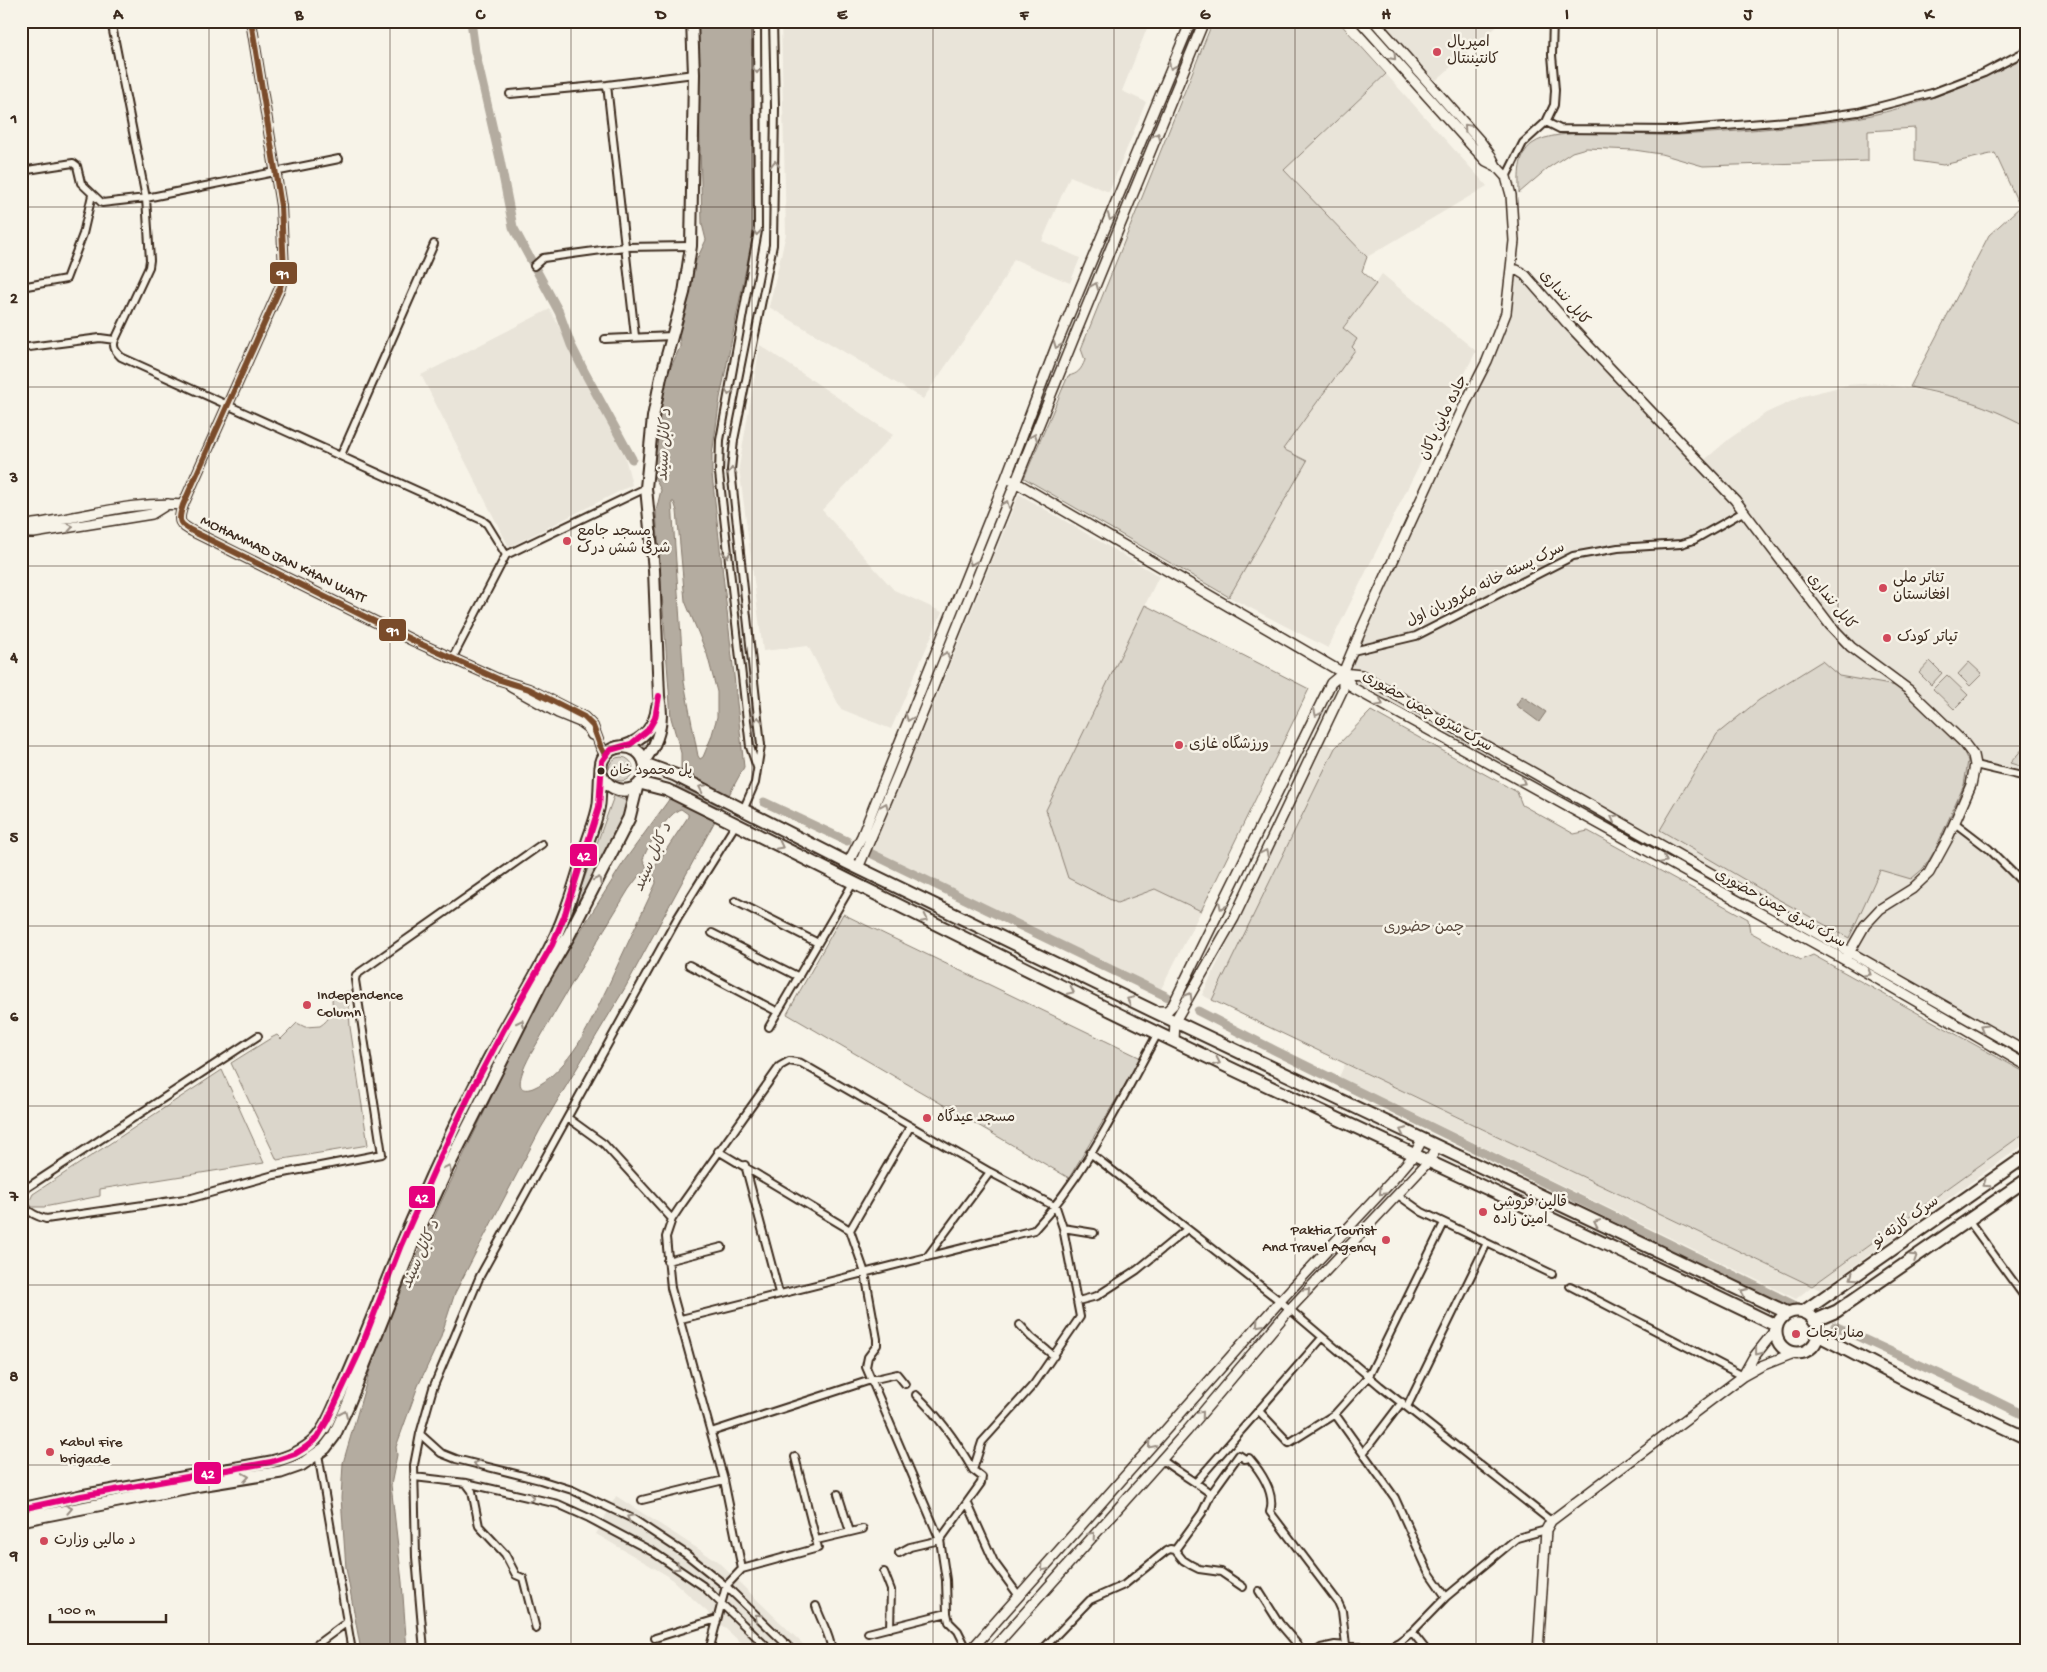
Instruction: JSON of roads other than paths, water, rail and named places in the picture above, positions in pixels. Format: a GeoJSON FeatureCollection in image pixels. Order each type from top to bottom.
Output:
{"type":"FeatureCollection","features":[{"type":"Feature","properties":{"kind":"highway"},"geometry":{"type":"LineString","coordinates":[[21,1509],[90,1494],[271,1462],[295,1454],[317,1438],[328,1421],[359,1353],[401,1246],[437,1164],[478,1080],[552,945],[564,917],[599,807],[604,758],[617,747],[624,746],[636,750],[645,763],[744,808],[853,865],[1437,1148],[1788,1313],[1803,1312],[1814,1321],[1818,1335],[1812,1347],[1807,1351],[1794,1353],[1788,1351],[1778,1342],[1777,1327],[1788,1313]]}},
{"type":"Feature","properties":{"kind":"highway"},"geometry":{"type":"LineString","coordinates":[[601,774],[604,781],[616,790],[631,790],[644,778],[645,763]]}},
{"type":"Feature","properties":{"kind":"highway"},"geometry":{"type":"LineString","coordinates":[[638,785],[668,790],[1174,1041],[1414,1156],[1632,1256],[1777,1327]]}},
{"type":"Feature","properties":{"kind":"highway"},"geometry":{"type":"LineString","coordinates":[[21,1520],[200,1485],[281,1472],[301,1465],[325,1448],[334,1436],[365,1365],[412,1246],[447,1169],[540,985],[572,929],[629,818],[638,785]]}},
{"type":"Feature","properties":{"kind":"highway"},"geometry":{"type":"LineString","coordinates":[[1096,983],[1096,1003]]}},
{"type":"Feature","properties":{"kind":"highway","name":"سرک کارته نو"},"geometry":{"type":"LineString","coordinates":[[1803,1312],[2026,1156]]}},
{"type":"Feature","properties":{"kind":"highway"},"geometry":{"type":"LineString","coordinates":[[1814,1321],[1837,1311],[2026,1180]]}},
{"type":"Feature","properties":{"kind":"highway"},"geometry":{"type":"LineString","coordinates":[[1818,1335],[1924,1390],[2026,1438]]}},
{"type":"Feature","properties":{"kind":"highway"},"geometry":{"type":"LineString","coordinates":[[1812,1347],[1847,1349]]}},
{"type":"Feature","properties":{"kind":"main road"},"geometry":{"type":"LineString","coordinates":[[21,529],[33,524],[71,517],[168,504],[183,505],[229,404],[280,288],[284,270],[281,206],[251,21]]}},
{"type":"Feature","properties":{"kind":"main road"},"geometry":{"type":"LineString","coordinates":[[645,763],[655,744],[661,725],[654,570],[646,488],[653,417],[661,377],[684,293],[692,246],[694,74],[692,21]]}},
{"type":"Feature","properties":{"kind":"main road"},"geometry":{"type":"LineString","coordinates":[[853,865],[865,828],[1006,478],[1057,344],[1191,21]]}},
{"type":"Feature","properties":{"kind":"main road"},"geometry":{"type":"LineString","coordinates":[[853,865],[902,765],[1015,482],[1204,21]]}},
{"type":"Feature","properties":{"kind":"main road","name":"جاده ماین پاکان"},"geometry":{"type":"LineString","coordinates":[[1360,21],[1486,161],[1496,166]]}},
{"type":"Feature","properties":{"kind":"main road","name":"جاده ماین پاکان"},"geometry":{"type":"LineString","coordinates":[[1343,673],[1421,497],[1487,361],[1506,313],[1514,241],[1511,196],[1506,177],[1496,166],[1480,141],[1374,21]]}},
{"type":"Feature","properties":{"kind":"main road","name":"کابل ننداری"},"geometry":{"type":"LineString","coordinates":[[1512,270],[1525,275],[1567,323],[1735,500],[1830,626],[1851,647],[1909,690],[1964,743],[1973,755],[1975,765]]}},
{"type":"Feature","properties":{"kind":"main road"},"geometry":{"type":"LineString","coordinates":[[1006,478],[1343,673]]}},
{"type":"Feature","properties":{"kind":"main road"},"geometry":{"type":"LineString","coordinates":[[21,534],[152,514],[168,504]]}},
{"type":"Feature","properties":{"kind":"main road","name":"MOHAMMAD JAN KHAN WATT"},"geometry":{"type":"LineString","coordinates":[[183,505],[179,520],[188,529],[452,658],[500,680],[529,689],[588,719],[594,726],[604,758]]}},
{"type":"Feature","properties":{"kind":"main road"},"geometry":{"type":"LineString","coordinates":[[1152,1011],[1168,1011],[1174,1005],[1331,683],[1343,673]]}},
{"type":"Feature","properties":{"kind":"main road"},"geometry":{"type":"LineString","coordinates":[[1174,1041],[1175,1021],[1238,909],[1343,689],[1343,673]]}},
{"type":"Feature","properties":{"kind":"main road","name":"سرک شرق چمن حضوری"},"geometry":{"type":"LineString","coordinates":[[1343,673],[1361,676],[2026,1052]]}},
{"type":"Feature","properties":{"kind":"main road","name":"سرک شرق چمن حضوری"},"geometry":{"type":"LineString","coordinates":[[1343,673],[1353,688],[1844,960],[2026,1065]]}},
{"type":"Feature","properties":{"kind":"main road"},"geometry":{"type":"LineString","coordinates":[[624,746],[637,740],[648,730],[655,718],[659,696]]}},
{"type":"Feature","properties":{"kind":"main road"},"geometry":{"type":"LineString","coordinates":[[1844,960],[1865,925],[1880,909],[1912,889],[1925,877],[1938,857],[1955,823],[1971,785],[1975,765]]}},
{"type":"Feature","properties":{"kind":"main road"},"geometry":{"type":"LineString","coordinates":[[969,1651],[1020,1596],[1280,1301],[1391,1182],[1414,1156],[1422,1140]]}},
{"type":"Feature","properties":{"kind":"main road"},"geometry":{"type":"LineString","coordinates":[[991,1651],[1290,1310],[1428,1162],[1437,1148]]}},
{"type":"Feature","properties":{"kind":"main road"},"geometry":{"type":"LineString","coordinates":[[1743,1376],[1753,1358],[1777,1327]]}},
{"type":"Feature","properties":{"kind":"main road"},"geometry":{"type":"LineString","coordinates":[[1538,1651],[1546,1530],[1551,1521],[1743,1376],[1761,1366],[1794,1353]]}},
{"type":"Feature","properties":{"kind":"street"},"geometry":{"type":"LineString","coordinates":[[110,21],[146,198],[149,266],[113,344],[116,351],[121,357],[229,404],[482,520],[487,524],[506,555]]}},
{"type":"Feature","properties":{"kind":"street"},"geometry":{"type":"LineString","coordinates":[[757,21],[758,231],[720,440],[719,473],[750,747],[757,768]]}},
{"type":"Feature","properties":{"kind":"street"},"geometry":{"type":"LineString","coordinates":[[744,808],[755,782],[761,745],[731,470],[734,440],[773,245],[775,135],[773,21]]}},
{"type":"Feature","properties":{"kind":"street"},"geometry":{"type":"LineString","coordinates":[[1506,177],[1523,143],[1546,122],[1554,105],[1553,21]]}},
{"type":"Feature","properties":{"kind":"street"},"geometry":{"type":"LineString","coordinates":[[1546,122],[1560,129],[1676,130],[1837,116],[1881,108],[1932,93],[1984,73],[2026,51]]}},
{"type":"Feature","properties":{"kind":"street"},"geometry":{"type":"LineString","coordinates":[[510,94],[607,85],[694,74]]}},
{"type":"Feature","properties":{"kind":"street"},"geometry":{"type":"LineString","coordinates":[[607,85],[635,336]]}},
{"type":"Feature","properties":{"kind":"street"},"geometry":{"type":"LineString","coordinates":[[21,172],[72,163],[77,166],[81,183],[102,203],[146,198],[339,159]]}},
{"type":"Feature","properties":{"kind":"street"},"geometry":{"type":"LineString","coordinates":[[21,286],[66,280],[88,220],[92,195]]}},
{"type":"Feature","properties":{"kind":"street"},"geometry":{"type":"LineString","coordinates":[[341,455],[434,244]]}},
{"type":"Feature","properties":{"kind":"street"},"geometry":{"type":"LineString","coordinates":[[534,266],[543,258],[624,247],[692,246]]}},
{"type":"Feature","properties":{"kind":"street"},"geometry":{"type":"LineString","coordinates":[[605,339],[635,336],[672,336]]}},
{"type":"Feature","properties":{"kind":"street"},"geometry":{"type":"LineString","coordinates":[[21,348],[100,338],[115,340]]}},
{"type":"Feature","properties":{"kind":"street"},"geometry":{"type":"LineString","coordinates":[[452,658],[506,555],[646,488]]}},
{"type":"Feature","properties":{"kind":"street"},"geometry":{"type":"LineString","coordinates":[[722,503],[734,502]]}},
{"type":"Feature","properties":{"kind":"street","name":"سرک پسته خانه مکروریان اول"},"geometry":{"type":"LineString","coordinates":[[1353,651],[1416,636],[1574,556],[1618,548],[1681,544],[1694,540],[1743,512]]}},
{"type":"Feature","properties":{"kind":"street"},"geometry":{"type":"LineString","coordinates":[[1975,765],[2026,777]]}},
{"type":"Feature","properties":{"kind":"street"},"geometry":{"type":"LineString","coordinates":[[1955,823],[1989,850],[2026,886]]}},
{"type":"Feature","properties":{"kind":"street"},"geometry":{"type":"LineString","coordinates":[[424,1651],[416,1556],[414,1466],[420,1434],[433,1388],[480,1276],[678,917],[736,824]]}},
{"type":"Feature","properties":{"kind":"street"},"geometry":{"type":"LineString","coordinates":[[258,1036],[25,1189],[22,1194],[23,1205],[32,1215],[46,1219],[192,1198],[274,1175],[382,1154],[355,980],[356,975],[542,844]]}},
{"type":"Feature","properties":{"kind":"street"},"geometry":{"type":"LineString","coordinates":[[769,1028],[854,883]]}},
{"type":"Feature","properties":{"kind":"street"},"geometry":{"type":"LineString","coordinates":[[735,901],[818,943]]}},
{"type":"Feature","properties":{"kind":"street"},"geometry":{"type":"LineString","coordinates":[[712,933],[798,977]]}},
{"type":"Feature","properties":{"kind":"street"},"geometry":{"type":"LineString","coordinates":[[689,965],[778,1012]]}},
{"type":"Feature","properties":{"kind":"street"},"geometry":{"type":"LineString","coordinates":[[681,1319],[1034,1230],[1056,1207],[1090,1153],[1158,1033]]}},
{"type":"Feature","properties":{"kind":"street"},"geometry":{"type":"LineString","coordinates":[[742,1569],[724,1480],[671,1288],[666,1237],[672,1219],[718,1151],[780,1066],[789,1061],[801,1063],[910,1127],[1056,1207],[1063,1228],[1080,1317],[1034,1384],[982,1442],[973,1470]]}},
{"type":"Feature","properties":{"kind":"street"},"geometry":{"type":"LineString","coordinates":[[568,1118],[604,1144],[672,1219]]}},
{"type":"Feature","properties":{"kind":"street"},"geometry":{"type":"LineString","coordinates":[[850,1230],[910,1127]]}},
{"type":"Feature","properties":{"kind":"street"},"geometry":{"type":"LineString","coordinates":[[718,1151],[745,1165],[850,1230],[865,1273],[877,1345],[866,1362],[871,1380],[940,1540],[946,1580],[949,1622],[958,1631],[969,1651]]}},
{"type":"Feature","properties":{"kind":"street"},"geometry":{"type":"LineString","coordinates":[[1090,1153],[1280,1301],[1322,1338],[1551,1521]]}},
{"type":"Feature","properties":{"kind":"street"},"geometry":{"type":"LineString","coordinates":[[745,1165],[779,1293]]}},
{"type":"Feature","properties":{"kind":"street"},"geometry":{"type":"LineString","coordinates":[[927,1257],[990,1172]]}},
{"type":"Feature","properties":{"kind":"street"},"geometry":{"type":"LineString","coordinates":[[1398,1195],[1414,1208],[1552,1274]]}},
{"type":"Feature","properties":{"kind":"street"},"geometry":{"type":"LineString","coordinates":[[1969,1221],[2026,1299]]}},
{"type":"Feature","properties":{"kind":"street"},"geometry":{"type":"LineString","coordinates":[[1259,1411],[1289,1443],[1335,1414],[1369,1376],[1444,1223]]}},
{"type":"Feature","properties":{"kind":"street"},"geometry":{"type":"LineString","coordinates":[[1063,1228],[1094,1232]]}},
{"type":"Feature","properties":{"kind":"street"},"geometry":{"type":"LineString","coordinates":[[1078,1302],[1098,1296],[1137,1270],[1187,1229]]}},
{"type":"Feature","properties":{"kind":"street"},"geometry":{"type":"LineString","coordinates":[[1364,1452],[1404,1404],[1487,1243]]}},
{"type":"Feature","properties":{"kind":"street"},"geometry":{"type":"LineString","coordinates":[[667,1262],[722,1247]]}},
{"type":"Feature","properties":{"kind":"street"},"geometry":{"type":"LineString","coordinates":[[1570,1286],[1743,1376]]}},
{"type":"Feature","properties":{"kind":"street"},"geometry":{"type":"LineString","coordinates":[[1020,1325],[1030,1337],[1054,1356]]}},
{"type":"Feature","properties":{"kind":"street"},"geometry":{"type":"LineString","coordinates":[[1196,1482],[1322,1338]]}},
{"type":"Feature","properties":{"kind":"street"},"geometry":{"type":"LineString","coordinates":[[711,1432],[871,1380],[897,1374],[906,1384]]}},
{"type":"Feature","properties":{"kind":"street"},"geometry":{"type":"LineString","coordinates":[[898,1553],[910,1547],[940,1540],[968,1504],[981,1483],[982,1476],[973,1470],[954,1438],[928,1406],[916,1395]]}},
{"type":"Feature","properties":{"kind":"street"},"geometry":{"type":"LineString","coordinates":[[1335,1414],[1364,1452],[1395,1498],[1428,1571],[1446,1597]]}},
{"type":"Feature","properties":{"kind":"street"},"geometry":{"type":"LineString","coordinates":[[420,1434],[441,1453],[456,1459],[572,1490],[633,1519],[686,1554],[726,1586],[793,1651]]}},
{"type":"Feature","properties":{"kind":"street"},"geometry":{"type":"LineString","coordinates":[[318,1454],[352,1651]]}},
{"type":"Feature","properties":{"kind":"street"},"geometry":{"type":"LineString","coordinates":[[1175,1550],[1202,1513],[1211,1494],[1239,1455],[1250,1458],[1261,1472],[1270,1494],[1273,1503],[1270,1512],[1338,1602],[1342,1612],[1346,1645]]}},
{"type":"Feature","properties":{"kind":"street"},"geometry":{"type":"LineString","coordinates":[[709,1651],[726,1586],[742,1569],[818,1548],[795,1457]]}},
{"type":"Feature","properties":{"kind":"street"},"geometry":{"type":"LineString","coordinates":[[1161,1459],[1178,1473],[1196,1482],[1211,1494]]}},
{"type":"Feature","properties":{"kind":"street"},"geometry":{"type":"LineString","coordinates":[[414,1477],[466,1483],[558,1504],[590,1518],[666,1560],[703,1586],[771,1651]]}},
{"type":"Feature","properties":{"kind":"street"},"geometry":{"type":"LineString","coordinates":[[642,1500],[724,1480]]}},
{"type":"Feature","properties":{"kind":"street"},"geometry":{"type":"LineString","coordinates":[[466,1483],[472,1491],[479,1526],[505,1554],[516,1575],[523,1578],[536,1629]]}},
{"type":"Feature","properties":{"kind":"street"},"geometry":{"type":"LineString","coordinates":[[838,1494],[850,1532]]}},
{"type":"Feature","properties":{"kind":"street"},"geometry":{"type":"LineString","coordinates":[[968,1504],[994,1562],[1020,1596]]}},
{"type":"Feature","properties":{"kind":"street"},"geometry":{"type":"LineString","coordinates":[[817,1540],[862,1529]]}},
{"type":"Feature","properties":{"kind":"street"},"geometry":{"type":"LineString","coordinates":[[1316,1651],[1335,1645],[1386,1649],[1412,1632],[1446,1597],[1517,1538],[1546,1530]]}},
{"type":"Feature","properties":{"kind":"street"},"geometry":{"type":"LineString","coordinates":[[1041,1651],[1090,1600],[1124,1585],[1166,1550],[1175,1550],[1190,1565],[1221,1572],[1243,1587]]}},
{"type":"Feature","properties":{"kind":"street"},"geometry":{"type":"LineString","coordinates":[[884,1572],[891,1590],[890,1628]]}},
{"type":"Feature","properties":{"kind":"street"},"geometry":{"type":"LineString","coordinates":[[1259,1591],[1280,1624],[1302,1651]]}},
{"type":"Feature","properties":{"kind":"street"},"geometry":{"type":"LineString","coordinates":[[816,1606],[831,1640],[832,1651]]}},
{"type":"Feature","properties":{"kind":"street"},"geometry":{"type":"LineString","coordinates":[[868,1633],[947,1613]]}},
{"type":"Feature","properties":{"kind":"street"},"geometry":{"type":"LineString","coordinates":[[655,1638],[717,1618]]}},
{"type":"Feature","properties":{"kind":"street"},"geometry":{"type":"LineString","coordinates":[[308,1651],[346,1623]]}},
{"type":"Feature","properties":{"kind":"street"},"geometry":{"type":"LineString","coordinates":[[1412,1632],[1427,1651]]}},
{"type":"Feature","properties":{"kind":"water","name":"د کابل سيند"},"geometry":{"type":"Polygon","coordinates":[[[697,21],[751,21],[754,229],[720,398],[712,455],[712,474],[744,767],[625,988],[541,1128],[455,1293],[440,1339],[418,1386],[396,1447],[397,1455],[391,1485],[402,1582],[407,1651],[361,1651],[346,1568],[341,1498],[343,1463],[376,1349],[441,1202],[542,992],[625,860],[668,801],[681,771],[681,753],[671,718],[656,511],[661,490],[653,475],[664,382],[680,347],[679,327],[693,267],[706,240],[702,224],[697,21]],[[672,502],[684,682],[700,759],[703,757],[711,738],[717,717],[717,692],[707,654],[685,601],[677,511],[674,502],[672,502]],[[681,809],[664,823],[645,854],[643,860],[647,867],[652,868],[656,865],[688,817],[688,814],[681,809]],[[645,873],[638,877],[592,950],[532,1052],[521,1076],[521,1087],[525,1089],[533,1088],[550,1077],[572,1053],[587,1029],[656,883],[655,877],[645,873]]]}},
{"type":"Feature","properties":{"kind":"water"},"geometry":{"type":"Polygon","coordinates":[[[1522,696],[1546,712],[1539,722],[1516,705],[1522,696]]]}},
{"type":"Feature","properties":{"kind":"waterway"},"geometry":{"type":"LineString","coordinates":[[471,21],[475,51],[513,227],[559,312],[571,345],[585,373],[632,459]]}},
{"type":"Feature","properties":{"kind":"waterway"},"geometry":{"type":"LineString","coordinates":[[764,802],[847,841]]}},
{"type":"Feature","properties":{"kind":"waterway"},"geometry":{"type":"LineString","coordinates":[[868,852],[1168,997]]}},
{"type":"Feature","properties":{"kind":"waterway"},"geometry":{"type":"LineString","coordinates":[[1198,1011],[1800,1308]]}},
{"type":"Feature","properties":{"kind":"waterway"},"geometry":{"type":"LineString","coordinates":[[1835,1326],[2026,1416]]}},
{"type":"Feature","properties":{"kind":"place","name":"امپریال کانتیننتال"},"geometry":{"type":"Point","coordinates":[1437,52]}},
{"type":"Feature","properties":{"kind":"place","name":"مسجد جامع شرقی شش درک"},"geometry":{"type":"Point","coordinates":[567,541]}},
{"type":"Feature","properties":{"kind":"place","name":"تئاتر ملی افغانستان"},"geometry":{"type":"Point","coordinates":[1883,588]}},
{"type":"Feature","properties":{"kind":"place","name":"تیاتر کودک"},"geometry":{"type":"Point","coordinates":[1887,638]}},
{"type":"Feature","properties":{"kind":"place","name":"ورزشگاه غازی"},"geometry":{"type":"Point","coordinates":[1179,745]}},
{"type":"Feature","properties":{"kind":"place","name":"پل محمود خان"},"geometry":{"type":"Point","coordinates":[601,771]}},
{"type":"Feature","properties":{"kind":"place","name":"Independence Column"},"geometry":{"type":"Point","coordinates":[307,1005]}},
{"type":"Feature","properties":{"kind":"place","name":"مسجد عیدگاه"},"geometry":{"type":"Point","coordinates":[927,1118]}},
{"type":"Feature","properties":{"kind":"place","name":"قالین فروشی امین زاده"},"geometry":{"type":"Point","coordinates":[1483,1212]}},
{"type":"Feature","properties":{"kind":"place","name":"Paktia Tourist And Travel Agency"},"geometry":{"type":"Point","coordinates":[1386,1240]}},
{"type":"Feature","properties":{"kind":"place","name":"منار نجات"},"geometry":{"type":"Point","coordinates":[1796,1334]}},
{"type":"Feature","properties":{"kind":"place","name":"Kabul Fire brigade"},"geometry":{"type":"Point","coordinates":[50,1452]}},
{"type":"Feature","properties":{"kind":"place","name":"د مالیی وزارت"},"geometry":{"type":"Point","coordinates":[44,1541]}},
{"type":"Feature","properties":{"kind":"park label","name":"چمن حضوری"},"geometry":{"type":"Point","coordinates":[1424,928]}}]}
